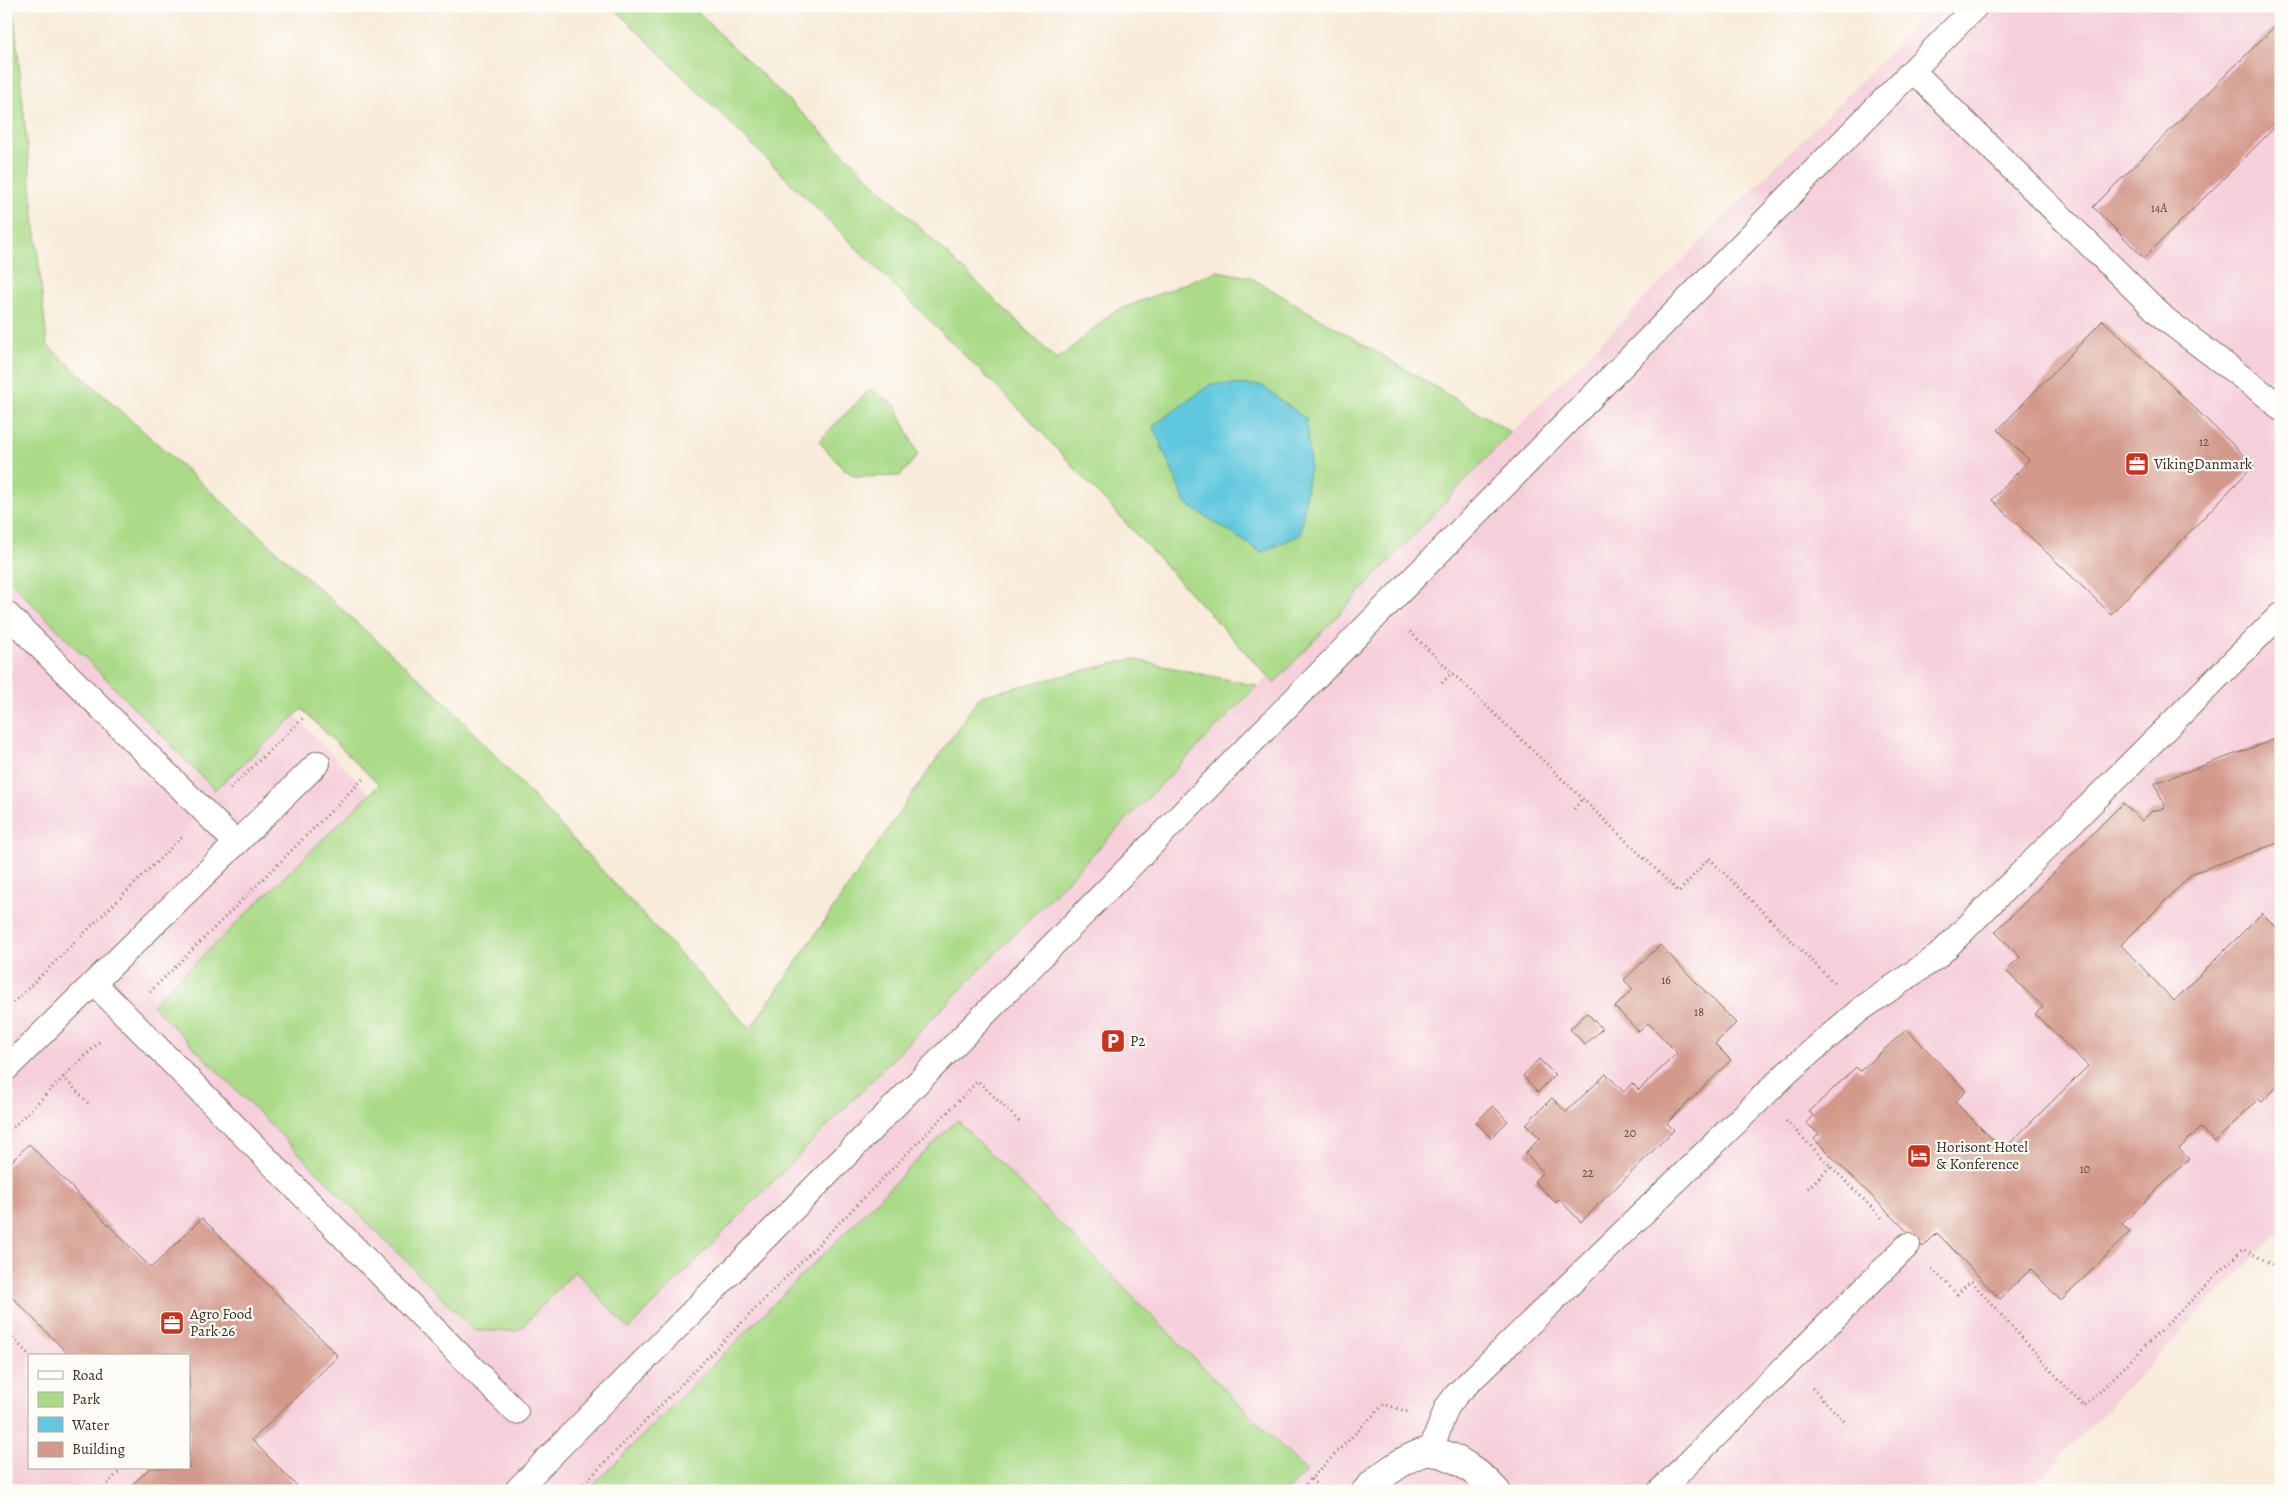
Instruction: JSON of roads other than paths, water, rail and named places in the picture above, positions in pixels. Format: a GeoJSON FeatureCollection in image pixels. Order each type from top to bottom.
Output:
{"type":"FeatureCollection","features":[{"type":"Feature","properties":{"kind":"street"},"geometry":{"type":"LineString","coordinates":[[1366,1491],[1400,1463],[1430,1452],[1458,1460],[1486,1480],[1496,1491]]}},
{"type":"Feature","properties":{"kind":"lane"},"geometry":{"type":"LineString","coordinates":[[516,1491],[1976,6]]}},
{"type":"Feature","properties":{"kind":"lane"},"geometry":{"type":"LineString","coordinates":[[1913,71],[2165,319],[2272,400],[2281,409]]}},
{"type":"Feature","properties":{"kind":"lane"},"geometry":{"type":"LineString","coordinates":[[6,613],[236,843]]}},
{"type":"Feature","properties":{"kind":"lane"},"geometry":{"type":"LineString","coordinates":[[1430,1452],[1447,1407],[1456,1395],[1789,1071],[1861,1009],[1938,956],[2281,614]]}},
{"type":"Feature","properties":{"kind":"lane"},"geometry":{"type":"LineString","coordinates":[[6,1069],[318,763]]}},
{"type":"Feature","properties":{"kind":"lane"},"geometry":{"type":"LineString","coordinates":[[94,983],[516,1412]]}},
{"type":"Feature","properties":{"kind":"lane"},"geometry":{"type":"LineString","coordinates":[[1660,1491],[1908,1245]]}},
{"type":"Feature","properties":{"kind":"water"},"geometry":{"type":"Polygon","coordinates":[[[1211,384],[1261,385],[1306,419],[1310,465],[1300,535],[1261,552],[1186,504],[1153,426],[1211,384]]]}},
{"type":"Feature","properties":{"kind":"place","name":"VikingDanmark"},"geometry":{"type":"Point","coordinates":[2137,464]}},
{"type":"Feature","properties":{"kind":"place","name":"P2"},"geometry":{"type":"Point","coordinates":[1113,1041]}},
{"type":"Feature","properties":{"kind":"place","name":"Horisont Hotel & Konference"},"geometry":{"type":"Point","coordinates":[1919,1156]}},
{"type":"Feature","properties":{"kind":"place","name":"Agro Food Park 26"},"geometry":{"type":"Point","coordinates":[172,1323]}}]}
